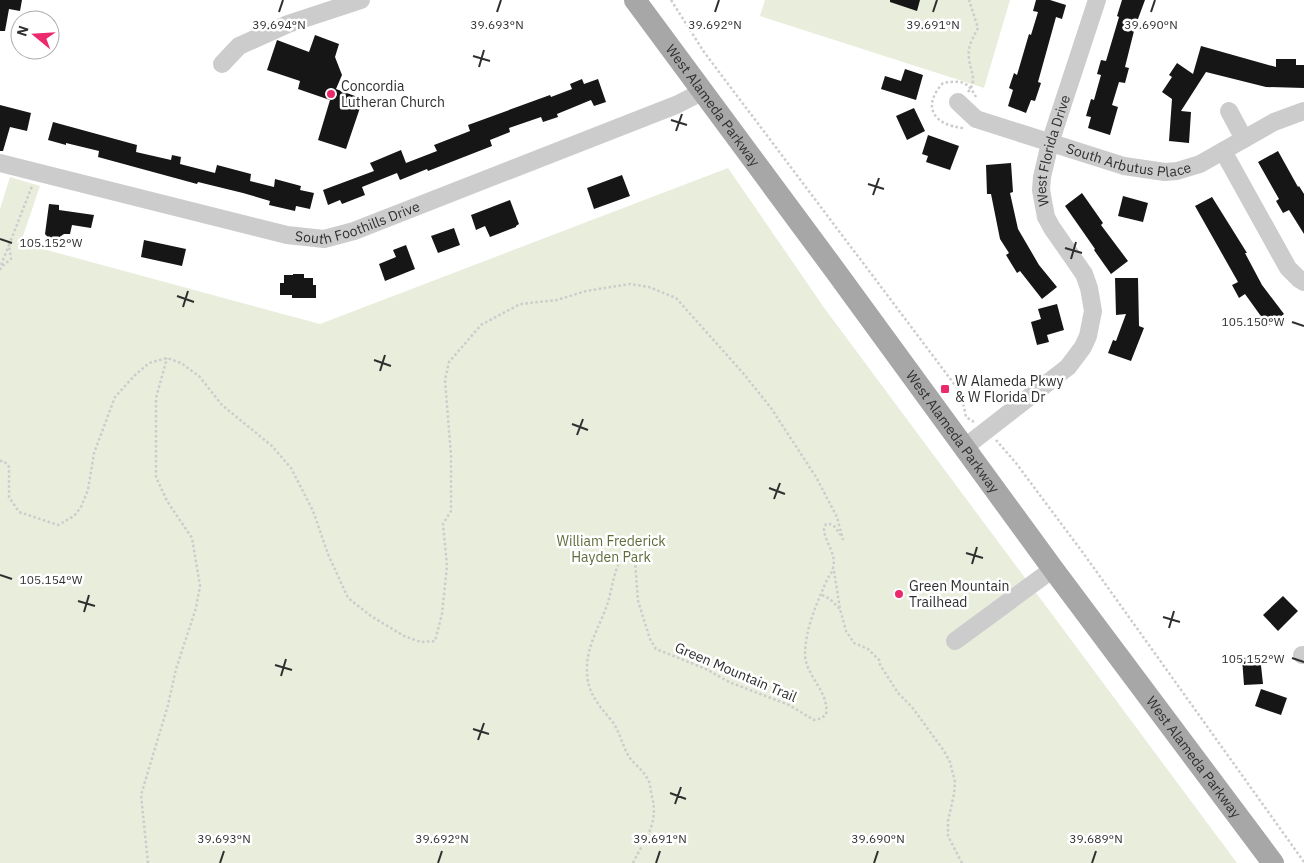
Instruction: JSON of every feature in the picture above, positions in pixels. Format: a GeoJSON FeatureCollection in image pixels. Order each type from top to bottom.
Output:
{"type":"FeatureCollection","features":[{"type":"Feature","properties":{"kind":"main road","name":"West Alameda Parkway"},"geometry":{"type":"LineString","coordinates":[[635,0],[840,276],[1053,569],[1272,863]]}},
{"type":"Feature","properties":{"kind":"street"},"geometry":{"type":"LineString","coordinates":[[222,64],[239,46],[288,24],[361,0]]}},
{"type":"Feature","properties":{"kind":"street","name":"West Florida Drive"},"geometry":{"type":"LineString","coordinates":[[965,447],[1068,367],[1083,348],[1092,324],[1092,299],[1084,274],[1052,228],[1042,203],[1042,177],[1050,142],[1097,0]]}},
{"type":"Feature","properties":{"kind":"street","name":"South Foothills Drive"},"geometry":{"type":"LineString","coordinates":[[0,162],[288,235],[324,239],[344,235],[363,228],[676,105],[702,92]]}},
{"type":"Feature","properties":{"kind":"street","name":"South Arbutus Place"},"geometry":{"type":"LineString","coordinates":[[958,102],[976,119],[1124,166],[1165,172],[1177,171],[1200,164],[1280,120],[1304,111]]}},
{"type":"Feature","properties":{"kind":"street"},"geometry":{"type":"LineString","coordinates":[[1229,111],[1244,139]]}},
{"type":"Feature","properties":{"kind":"street"},"geometry":{"type":"LineString","coordinates":[[1223,151],[1288,268],[1298,279],[1304,282]]}},
{"type":"Feature","properties":{"kind":"street"},"geometry":{"type":"LineString","coordinates":[[955,641],[1053,569]]}},
{"type":"Feature","properties":{"kind":"path"},"geometry":{"type":"LineString","coordinates":[[958,102],[971,88],[974,77],[968,57],[971,41],[978,28],[969,0]]}},
{"type":"Feature","properties":{"kind":"path"},"geometry":{"type":"LineString","coordinates":[[0,268],[32,184]]}},
{"type":"Feature","properties":{"kind":"path"},"geometry":{"type":"LineString","coordinates":[[0,268],[10,259],[9,245]]}},
{"type":"Feature","properties":{"kind":"path"},"geometry":{"type":"LineString","coordinates":[[0,461],[4,461],[9,467],[9,497],[19,512],[58,525],[74,516],[88,490],[94,453],[115,397],[149,363],[167,358],[181,363],[199,376],[222,405],[272,446],[291,468],[314,511],[328,554],[348,598],[371,616],[404,636],[421,642],[435,641],[442,614],[447,566],[443,524],[451,511],[451,455],[445,380],[449,362],[480,325],[520,304],[557,300],[586,291],[630,284],[649,287],[676,298],[743,373],[770,408],[816,477],[837,516],[843,540],[836,527],[831,524],[826,524],[824,534],[835,558],[833,570],[846,631],[854,643],[868,649],[879,660],[879,663],[898,692],[947,756],[954,782],[954,794],[948,821],[948,836],[962,863]]}},
{"type":"Feature","properties":{"kind":"path"},"geometry":{"type":"LineString","coordinates":[[148,863],[141,795],[168,706],[176,669],[196,608],[200,586],[192,538],[166,501],[156,477],[156,398],[167,358]]}},
{"type":"Feature","properties":{"kind":"path","name":"Green Mountain Trail"},"geometry":{"type":"LineString","coordinates":[[633,863],[654,822],[654,802],[649,781],[630,759],[622,744],[617,728],[592,696],[587,676],[589,651],[611,592],[616,569],[623,556],[626,552],[633,555],[635,560],[638,601],[650,639],[656,649],[706,669],[729,682],[789,705],[814,720],[826,716],[827,709],[820,688],[810,671],[805,656],[806,640],[811,621],[833,570]]}},
{"type":"Feature","properties":{"kind":"path"},"geometry":{"type":"LineString","coordinates":[[822,595],[840,609]]}},
{"type":"Feature","properties":{"kind":"green space"},"geometry":{"type":"Polygon","coordinates":[[[765,0],[1010,0],[984,88],[760,16],[765,0]]]}},
{"type":"Feature","properties":{"kind":"green space","name":"William Frederick Hayden Park"},"geometry":{"type":"Polygon","coordinates":[[[728,168],[825,309],[1237,863],[0,863],[0,209],[10,177],[40,186],[22,239],[32,246],[320,324],[728,168]]]}},
{"type":"Feature","properties":{"kind":"building"},"geometry":{"type":"Polygon","coordinates":[[[0,0],[22,0],[20,10],[9,9],[5,31],[0,31],[0,0]]]}},
{"type":"Feature","properties":{"kind":"building"},"geometry":{"type":"Polygon","coordinates":[[[890,0],[920,0],[917,11],[890,2],[890,0]]]}},
{"type":"Feature","properties":{"kind":"building"},"geometry":{"type":"Polygon","coordinates":[[[1036,0],[1050,0],[1066,5],[1062,19],[1056,17],[1038,82],[1041,83],[1035,101],[1031,100],[1026,113],[1008,106],[1013,90],[1009,88],[1014,73],[1017,75],[1029,34],[1031,35],[1038,12],[1033,11],[1036,0]]]}},
{"type":"Feature","properties":{"kind":"building"},"geometry":{"type":"Polygon","coordinates":[[[1122,0],[1145,0],[1135,27],[1125,67],[1129,68],[1125,83],[1119,82],[1112,105],[1118,107],[1110,135],[1088,128],[1091,117],[1086,116],[1091,99],[1094,100],[1101,75],[1097,74],[1101,60],[1106,61],[1122,0]]]}},
{"type":"Feature","properties":{"kind":"building","name":"Concordia Lutheran Church"},"geometry":{"type":"Polygon","coordinates":[[[315,35],[339,44],[335,57],[342,75],[336,89],[363,99],[346,149],[318,140],[330,100],[298,89],[300,81],[267,70],[277,40],[309,52],[315,35]]]}},
{"type":"Feature","properties":{"kind":"building"},"geometry":{"type":"Polygon","coordinates":[[[1201,46],[1276,67],[1276,59],[1296,59],[1296,65],[1304,65],[1304,88],[1266,87],[1206,72],[1181,111],[1191,112],[1189,143],[1169,141],[1172,99],[1162,92],[1172,77],[1169,75],[1177,63],[1193,74],[1201,46]]]}},
{"type":"Feature","properties":{"kind":"building"},"geometry":{"type":"Polygon","coordinates":[[[905,69],[923,75],[916,100],[881,89],[885,76],[901,81],[905,69]]]}},
{"type":"Feature","properties":{"kind":"building"},"geometry":{"type":"Polygon","coordinates":[[[582,79],[584,84],[598,79],[606,102],[594,106],[591,100],[557,114],[558,117],[543,122],[541,117],[509,128],[510,132],[490,140],[492,146],[400,180],[397,173],[362,187],[365,195],[342,204],[340,200],[328,205],[323,190],[374,171],[370,163],[401,150],[406,163],[437,151],[434,145],[470,131],[468,125],[550,95],[551,97],[572,89],[570,84],[582,79]]]}},
{"type":"Feature","properties":{"kind":"building"},"geometry":{"type":"Polygon","coordinates":[[[0,105],[31,113],[27,131],[10,127],[3,151],[0,151],[0,105]]]}},
{"type":"Feature","properties":{"kind":"building"},"geometry":{"type":"Polygon","coordinates":[[[914,108],[925,131],[907,140],[896,116],[914,108]]]}},
{"type":"Feature","properties":{"kind":"building"},"geometry":{"type":"Polygon","coordinates":[[[53,122],[137,145],[136,152],[171,160],[172,155],[181,157],[180,164],[215,173],[217,165],[251,174],[250,181],[274,187],[275,179],[301,186],[300,190],[314,193],[310,209],[296,206],[295,211],[269,205],[270,201],[243,193],[198,182],[197,184],[98,157],[99,151],[48,140],[53,122]]]}},
{"type":"Feature","properties":{"kind":"building"},"geometry":{"type":"Polygon","coordinates":[[[928,135],[959,146],[950,170],[926,162],[928,156],[922,154],[928,135]]]}},
{"type":"Feature","properties":{"kind":"building"},"geometry":{"type":"Polygon","coordinates":[[[1278,151],[1298,187],[1304,194],[1304,234],[1289,210],[1283,213],[1276,201],[1279,199],[1258,162],[1278,151]]]}},
{"type":"Feature","properties":{"kind":"building"},"geometry":{"type":"Polygon","coordinates":[[[1011,163],[1013,192],[1010,193],[1018,229],[1039,265],[1057,287],[1042,299],[1020,271],[1017,273],[1006,255],[1009,253],[1000,239],[991,194],[987,194],[986,165],[1011,163]]]}},
{"type":"Feature","properties":{"kind":"building"},"geometry":{"type":"Polygon","coordinates":[[[622,175],[630,196],[594,209],[587,188],[622,175]]]}},
{"type":"Feature","properties":{"kind":"building"},"geometry":{"type":"Polygon","coordinates":[[[1082,193],[1103,223],[1101,225],[1128,261],[1111,274],[1065,206],[1082,193]]]}},
{"type":"Feature","properties":{"kind":"building"},"geometry":{"type":"Polygon","coordinates":[[[1123,196],[1148,203],[1143,222],[1118,216],[1123,196]]]}},
{"type":"Feature","properties":{"kind":"building"},"geometry":{"type":"Polygon","coordinates":[[[1212,197],[1247,253],[1245,253],[1262,285],[1284,314],[1268,326],[1245,294],[1239,298],[1232,285],[1238,282],[1195,206],[1212,197]]]}},
{"type":"Feature","properties":{"kind":"building"},"geometry":{"type":"Polygon","coordinates":[[[510,200],[519,224],[516,227],[490,237],[485,226],[476,230],[471,215],[510,200]]]}},
{"type":"Feature","properties":{"kind":"building"},"geometry":{"type":"Polygon","coordinates":[[[49,204],[59,205],[59,210],[94,215],[91,228],[72,225],[70,234],[64,234],[52,242],[45,234],[49,204]]]}},
{"type":"Feature","properties":{"kind":"building"},"geometry":{"type":"Polygon","coordinates":[[[454,228],[460,245],[438,253],[431,236],[454,228]]]}},
{"type":"Feature","properties":{"kind":"building"},"geometry":{"type":"Polygon","coordinates":[[[144,240],[186,249],[182,266],[141,257],[144,240]]]}},
{"type":"Feature","properties":{"kind":"building"},"geometry":{"type":"Polygon","coordinates":[[[406,245],[415,269],[385,281],[379,264],[396,257],[393,250],[406,245]]]}},
{"type":"Feature","properties":{"kind":"building"},"geometry":{"type":"Polygon","coordinates":[[[304,274],[304,278],[313,278],[313,285],[316,285],[316,298],[292,298],[292,295],[280,295],[280,283],[284,283],[284,275],[304,274]]]}},
{"type":"Feature","properties":{"kind":"building"},"geometry":{"type":"Polygon","coordinates":[[[1115,278],[1138,278],[1139,326],[1144,328],[1131,361],[1108,353],[1113,340],[1116,341],[1126,314],[1116,315],[1115,278]]]}},
{"type":"Feature","properties":{"kind":"building"},"geometry":{"type":"Polygon","coordinates":[[[1057,304],[1064,330],[1047,335],[1049,342],[1037,345],[1031,322],[1041,319],[1038,309],[1057,304]]]}},
{"type":"Feature","properties":{"kind":"building"},"geometry":{"type":"Polygon","coordinates":[[[1283,596],[1298,611],[1278,631],[1263,615],[1283,596]]]}},
{"type":"Feature","properties":{"kind":"building"},"geometry":{"type":"Polygon","coordinates":[[[1260,656],[1263,684],[1244,685],[1242,658],[1260,656]]]}},
{"type":"Feature","properties":{"kind":"building"},"geometry":{"type":"Polygon","coordinates":[[[1261,689],[1287,698],[1281,715],[1255,706],[1261,689]]]}},
{"type":"Feature","properties":{"kind":"place","name":"Concordia Lutheran Church"},"geometry":{"type":"Point","coordinates":[331,94]}},
{"type":"Feature","properties":{"kind":"place","name":"W Alameda Pkwy & W Florida Dr"},"geometry":{"type":"Point","coordinates":[945,389]}},
{"type":"Feature","properties":{"kind":"place","name":"Green Mountain Trailhead"},"geometry":{"type":"Point","coordinates":[899,594]}}]}
